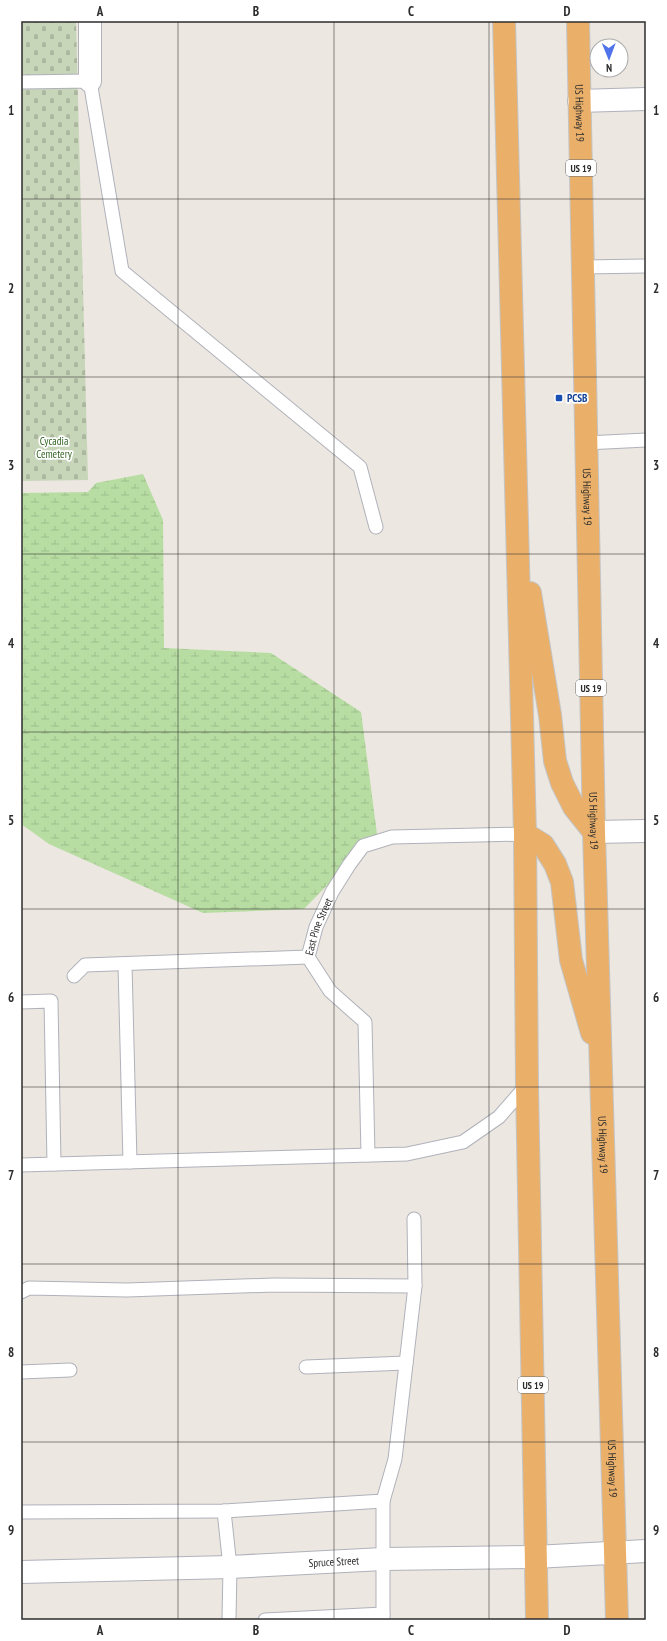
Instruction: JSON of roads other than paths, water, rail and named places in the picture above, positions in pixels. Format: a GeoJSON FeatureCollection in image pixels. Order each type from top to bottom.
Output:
{"type":"FeatureCollection","features":[{"type":"Feature","properties":{"kind":"highway","name":"US 19"},"geometry":{"type":"LineString","coordinates":[[504,21],[525,834],[527,1085],[537,1620]]}},
{"type":"Feature","properties":{"kind":"highway","name":"US Highway 19"},"geometry":{"type":"LineString","coordinates":[[578,21],[594,832],[618,1620]]}},
{"type":"Feature","properties":{"kind":"highway"},"geometry":{"type":"LineString","coordinates":[[517,511],[550,715],[555,761],[562,784],[574,807],[594,832]]}},
{"type":"Feature","properties":{"kind":"highway"},"geometry":{"type":"LineString","coordinates":[[525,834],[543,845],[556,864],[562,882],[571,960],[601,1060]]}},
{"type":"Feature","properties":{"kind":"street"},"geometry":{"type":"LineString","coordinates":[[90,21],[90,81]]}},
{"type":"Feature","properties":{"kind":"street"},"geometry":{"type":"LineString","coordinates":[[579,101],[646,100]]}},
{"type":"Feature","properties":{"kind":"street"},"geometry":{"type":"LineString","coordinates":[[594,832],[646,831]]}},
{"type":"Feature","properties":{"kind":"street","name":"Spruce Street"},"geometry":{"type":"LineString","coordinates":[[21,1572],[230,1567],[383,1559],[535,1557],[616,1554],[646,1551]]}},
{"type":"Feature","properties":{"kind":"lane"},"geometry":{"type":"LineString","coordinates":[[21,82],[90,81],[122,271],[360,467],[376,528]]}},
{"type":"Feature","properties":{"kind":"lane"},"geometry":{"type":"LineString","coordinates":[[583,267],[646,266]]}},
{"type":"Feature","properties":{"kind":"lane"},"geometry":{"type":"LineString","coordinates":[[586,443],[646,440]]}},
{"type":"Feature","properties":{"kind":"lane","name":"East Pine Street"},"geometry":{"type":"LineString","coordinates":[[74,976],[85,965],[125,965],[308,957],[316,927],[332,892],[363,846],[392,837],[525,834]]}},
{"type":"Feature","properties":{"kind":"lane"},"geometry":{"type":"LineString","coordinates":[[308,957],[330,991],[365,1022],[368,1156]]}},
{"type":"Feature","properties":{"kind":"lane"},"geometry":{"type":"LineString","coordinates":[[125,965],[130,1162]]}},
{"type":"Feature","properties":{"kind":"lane"},"geometry":{"type":"LineString","coordinates":[[21,1002],[53,999],[54,1164]]}},
{"type":"Feature","properties":{"kind":"lane"},"geometry":{"type":"LineString","coordinates":[[21,1165],[407,1154],[463,1142],[499,1117],[527,1085]]}},
{"type":"Feature","properties":{"kind":"lane"},"geometry":{"type":"LineString","coordinates":[[265,1620],[383,1617],[383,1501],[395,1459],[415,1286],[414,1219]]}},
{"type":"Feature","properties":{"kind":"lane"},"geometry":{"type":"LineString","coordinates":[[21,1292],[29,1288],[128,1290],[274,1285],[415,1286]]}},
{"type":"Feature","properties":{"kind":"lane"},"geometry":{"type":"LineString","coordinates":[[306,1367],[406,1363]]}},
{"type":"Feature","properties":{"kind":"lane"},"geometry":{"type":"LineString","coordinates":[[21,1372],[70,1370]]}},
{"type":"Feature","properties":{"kind":"lane"},"geometry":{"type":"LineString","coordinates":[[21,1512],[224,1511],[383,1501]]}},
{"type":"Feature","properties":{"kind":"lane"},"geometry":{"type":"LineString","coordinates":[[224,1511],[230,1567],[229,1620]]}},
{"type":"Feature","properties":{"kind":"place","name":"PCSB"},"geometry":{"type":"Point","coordinates":[559,398]}},
{"type":"Feature","properties":{"kind":"park label","name":"Cycadia Cemetery"},"geometry":{"type":"Point","coordinates":[54,447]}}]}
